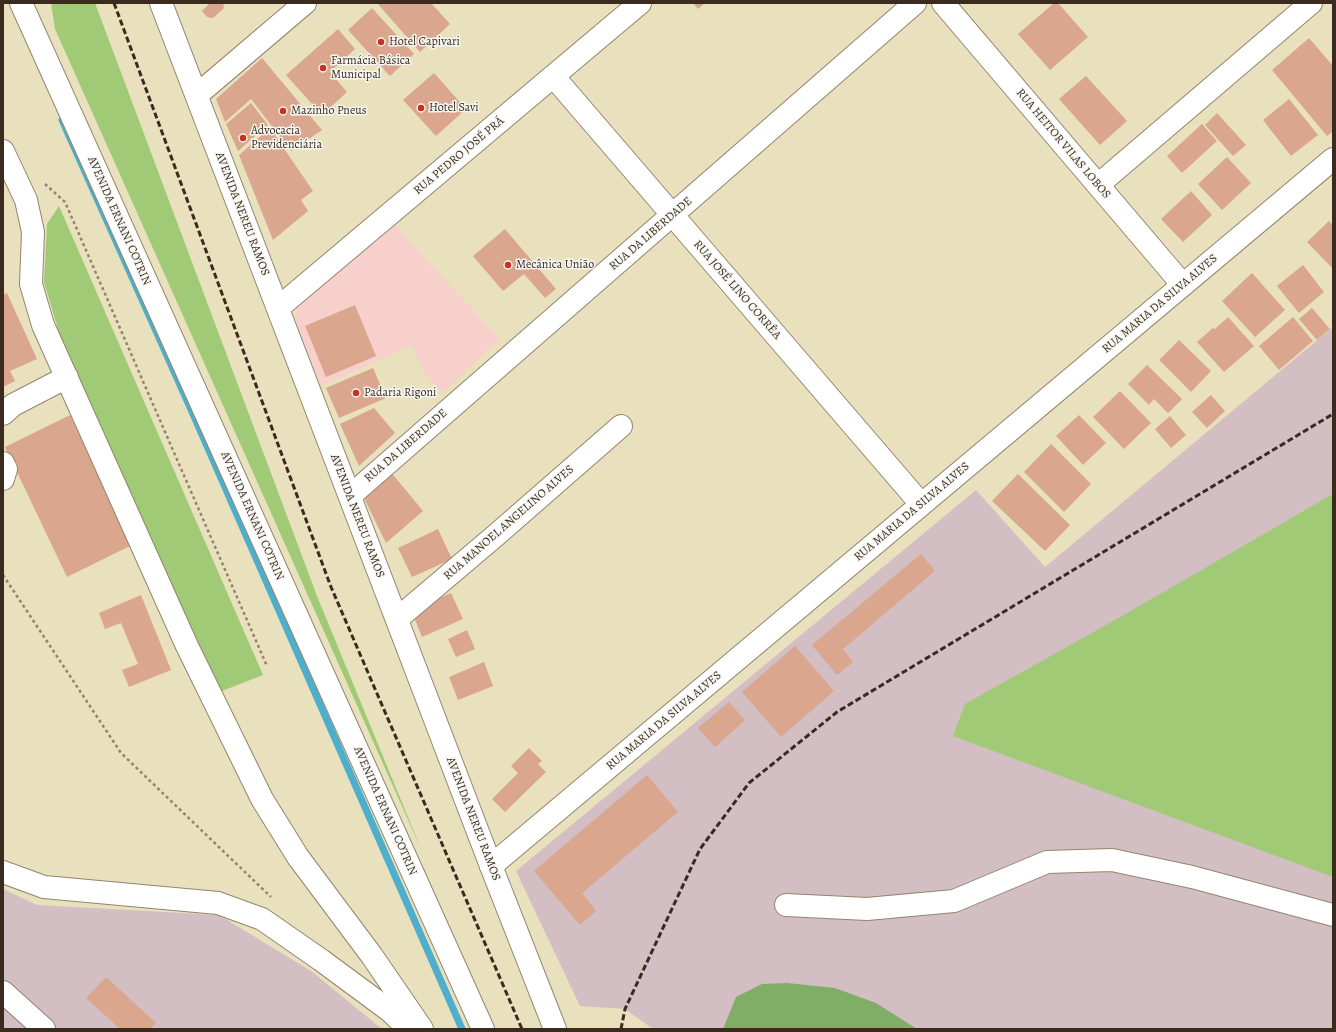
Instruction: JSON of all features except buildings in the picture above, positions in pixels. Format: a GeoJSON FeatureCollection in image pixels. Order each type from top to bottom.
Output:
{"type":"FeatureCollection","features":[{"type":"Feature","properties":{"kind":"street","name":"AVENIDA ERNANI COTRIN"},"geometry":{"type":"LineString","coordinates":[[21,3],[483,1029]]}},
{"type":"Feature","properties":{"kind":"street","name":"AVENIDA NEREU RAMOS"},"geometry":{"type":"LineString","coordinates":[[161,3],[490,866],[555,1029]]}},
{"type":"Feature","properties":{"kind":"street"},"geometry":{"type":"LineString","coordinates":[[197,95],[305,3]]}},
{"type":"Feature","properties":{"kind":"street","name":"RUA PEDRO JOSÉ PRÁ"},"geometry":{"type":"LineString","coordinates":[[278,308],[640,3]]}},
{"type":"Feature","properties":{"kind":"street","name":"RUA DA LIBERDADE"},"geometry":{"type":"LineString","coordinates":[[350,496],[915,3]]}},
{"type":"Feature","properties":{"kind":"street","name":"RUA HEITOR VILAS LOBOS"},"geometry":{"type":"LineString","coordinates":[[943,3],[1183,285]]}},
{"type":"Feature","properties":{"kind":"street"},"geometry":{"type":"LineString","coordinates":[[1098,185],[1311,3]]}},
{"type":"Feature","properties":{"kind":"street","name":"RUA JOSÉ LINO CORRÊA"},"geometry":{"type":"LineString","coordinates":[[553,76],[921,504]]}},
{"type":"Feature","properties":{"kind":"street"},"geometry":{"type":"LineString","coordinates":[[3,151],[26,200],[33,232],[31,284],[43,325],[187,646],[262,799],[298,857],[372,956],[422,1029]]}},
{"type":"Feature","properties":{"kind":"street","name":"RUA MARIA DA SILVA ALVES"},"geometry":{"type":"LineString","coordinates":[[490,866],[1333,159]]}},
{"type":"Feature","properties":{"kind":"street"},"geometry":{"type":"LineString","coordinates":[[3,414],[13,405],[67,377]]}},
{"type":"Feature","properties":{"kind":"street","name":"RUA MANOEL ANGELINO ALVES"},"geometry":{"type":"LineString","coordinates":[[397,619],[621,426]]}},
{"type":"Feature","properties":{"kind":"street"},"geometry":{"type":"LineString","coordinates":[[3,463],[6,469],[3,479]]}},
{"type":"Feature","properties":{"kind":"street"},"geometry":{"type":"LineString","coordinates":[[786,905],[867,909],[954,901],[1048,862],[1112,860],[1192,877],[1333,916]]}},
{"type":"Feature","properties":{"kind":"street"},"geometry":{"type":"LineString","coordinates":[[3,872],[44,887],[218,903],[262,919],[390,1011],[409,1029]]}},
{"type":"Feature","properties":{"kind":"street"},"geometry":{"type":"LineString","coordinates":[[3,992],[44,1029]]}},
{"type":"Feature","properties":{"kind":"path"},"geometry":{"type":"LineString","coordinates":[[42,182],[65,202],[267,666]]}},
{"type":"Feature","properties":{"kind":"path"},"geometry":{"type":"LineString","coordinates":[[3,576],[121,754],[275,901]]}},
{"type":"Feature","properties":{"kind":"shaded area"},"geometry":{"type":"Polygon","coordinates":[[[394,225],[500,339],[442,393],[424,372],[412,345],[321,386],[296,323],[295,312],[302,302],[394,225]]]}},
{"type":"Feature","properties":{"kind":"shaded area"},"geometry":{"type":"Polygon","coordinates":[[[1333,327],[1333,1029],[653,1029],[625,1009],[580,1006],[516,871],[976,490],[1045,567],[1333,327]]]}},
{"type":"Feature","properties":{"kind":"shaded area"},"geometry":{"type":"Polygon","coordinates":[[[3,889],[37,905],[219,915],[311,971],[382,1029],[3,1029],[3,889]]]}},
{"type":"Feature","properties":{"kind":"green space"},"geometry":{"type":"Polygon","coordinates":[[[51,3],[95,3],[317,596],[422,851],[55,29],[51,3]]]}},
{"type":"Feature","properties":{"kind":"green space"},"geometry":{"type":"Polygon","coordinates":[[[59,206],[263,675],[217,693],[63,346],[44,282],[47,224],[59,206]]]}},
{"type":"Feature","properties":{"kind":"green space"},"geometry":{"type":"Polygon","coordinates":[[[1333,494],[1333,877],[953,736],[965,704],[1115,620],[1333,494]]]}},
{"type":"Feature","properties":{"kind":"green space"},"geometry":{"type":"Polygon","coordinates":[[[787,983],[835,988],[876,1003],[917,1029],[723,1029],[736,997],[762,984],[787,983]]]}},
{"type":"Feature","properties":{"kind":"waterway"},"geometry":{"type":"LineString","coordinates":[[62,120],[193,414],[462,1029]]}},
{"type":"Feature","properties":{"kind":"railway"},"geometry":{"type":"LineString","coordinates":[[114,3],[331,587],[522,1029]]}},
{"type":"Feature","properties":{"kind":"railway"},"geometry":{"type":"LineString","coordinates":[[621,1029],[625,1009],[700,849],[749,783],[837,712],[1333,414]]}},
{"type":"Feature","properties":{"kind":"place","name":"Hotel Capivari"},"geometry":{"type":"Point","coordinates":[381,42]}},
{"type":"Feature","properties":{"kind":"place","name":"Farmácia Básica Municipal"},"geometry":{"type":"Point","coordinates":[323,68]}},
{"type":"Feature","properties":{"kind":"place","name":"Hotel Savi"},"geometry":{"type":"Point","coordinates":[421,108]}},
{"type":"Feature","properties":{"kind":"place","name":"Mazinho Pneus"},"geometry":{"type":"Point","coordinates":[283,111]}},
{"type":"Feature","properties":{"kind":"place","name":"Advocacia Previdenciária"},"geometry":{"type":"Point","coordinates":[243,138]}},
{"type":"Feature","properties":{"kind":"place","name":"Mecânica União"},"geometry":{"type":"Point","coordinates":[508,265]}},
{"type":"Feature","properties":{"kind":"place","name":"Padaria Rigoni"},"geometry":{"type":"Point","coordinates":[356,393]}}]}
